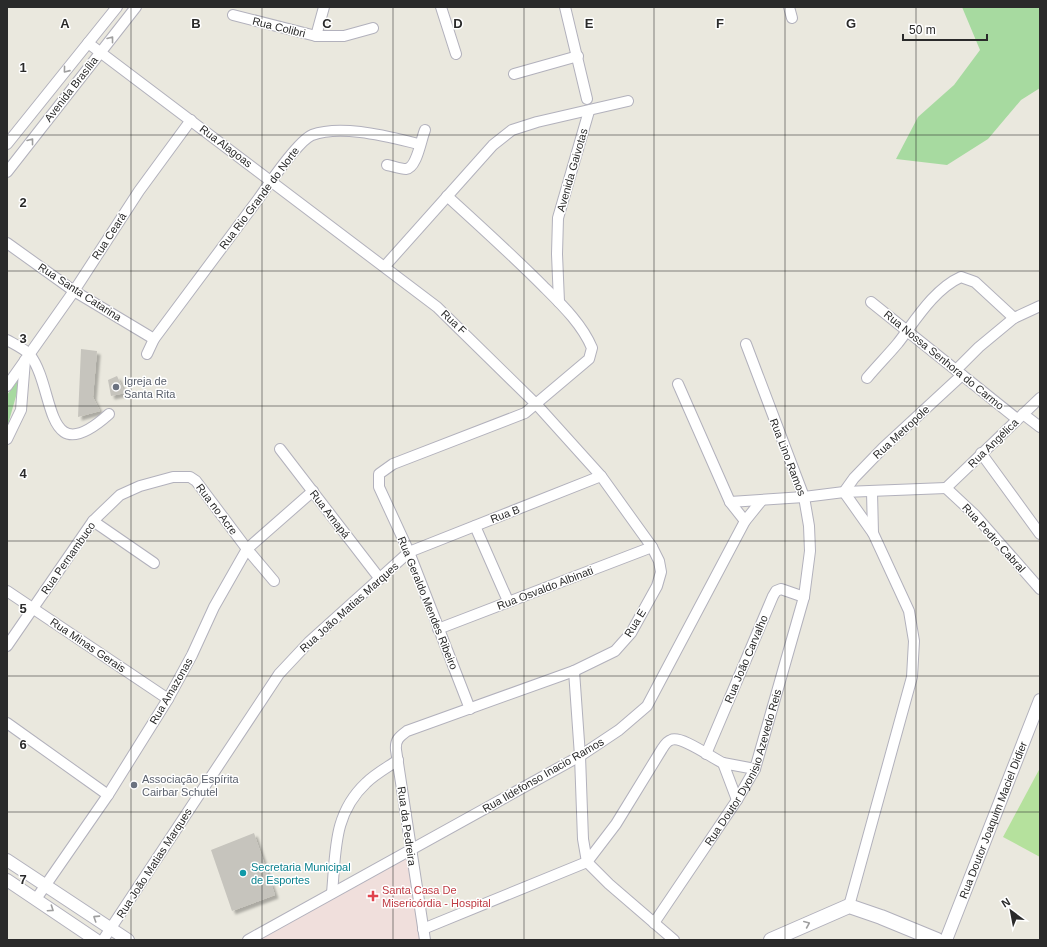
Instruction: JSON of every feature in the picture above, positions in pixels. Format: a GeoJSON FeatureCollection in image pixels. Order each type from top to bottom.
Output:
{"type":"FeatureCollection","features":[{"type":"Feature","properties":{"kind":"main road"},"geometry":{"type":"LineString","coordinates":[[771,940],[850,906],[937,940]]}},
{"type":"Feature","properties":{"kind":"street","name":"Avenida Brasília"},"geometry":{"type":"LineString","coordinates":[[7,144],[117,7]]}},
{"type":"Feature","properties":{"kind":"street","name":"Avenida Brasília"},"geometry":{"type":"LineString","coordinates":[[7,172],[136,7]]}},
{"type":"Feature","properties":{"kind":"street"},"geometry":{"type":"LineString","coordinates":[[316,36],[324,7]]}},
{"type":"Feature","properties":{"kind":"street"},"geometry":{"type":"LineString","coordinates":[[441,7],[456,54]]}},
{"type":"Feature","properties":{"kind":"street"},"geometry":{"type":"LineString","coordinates":[[566,7],[587,99]]}},
{"type":"Feature","properties":{"kind":"street"},"geometry":{"type":"LineString","coordinates":[[789,7],[792,18]]}},
{"type":"Feature","properties":{"kind":"street","name":"Rua Colibri"},"geometry":{"type":"LineString","coordinates":[[233,15],[316,36],[344,36],[373,28]]}},
{"type":"Feature","properties":{"kind":"street","name":"Rua Alagoas"},"geometry":{"type":"LineString","coordinates":[[88,43],[363,249]]}},
{"type":"Feature","properties":{"kind":"street"},"geometry":{"type":"LineString","coordinates":[[514,74],[578,56]]}},
{"type":"Feature","properties":{"kind":"street"},"geometry":{"type":"LineString","coordinates":[[385,266],[493,145],[512,130],[537,122],[628,101]]}},
{"type":"Feature","properties":{"kind":"street","name":"Avenida Gaivotas"},"geometry":{"type":"LineString","coordinates":[[559,302],[557,254],[558,218],[589,111]]}},
{"type":"Feature","properties":{"kind":"street","name":"Rua Ceará"},"geometry":{"type":"LineString","coordinates":[[7,386],[74,291],[139,191],[191,120]]}},
{"type":"Feature","properties":{"kind":"street"},"geometry":{"type":"LineString","coordinates":[[387,165],[407,169],[412,166],[416,161],[425,130]]}},
{"type":"Feature","properties":{"kind":"street","name":"Rua Rio Grande do Norte"},"geometry":{"type":"LineString","coordinates":[[147,354],[154,339],[272,181],[300,144],[310,136],[324,133],[362,132],[420,144]]}},
{"type":"Feature","properties":{"kind":"street"},"geometry":{"type":"LineString","coordinates":[[447,196],[519,262],[559,302],[587,336],[592,348],[589,359],[537,404]]}},
{"type":"Feature","properties":{"kind":"street","name":"Rua Santa Catarina"},"geometry":{"type":"LineString","coordinates":[[7,243],[74,291],[154,339]]}},
{"type":"Feature","properties":{"kind":"street","name":"Rua F"},"geometry":{"type":"LineString","coordinates":[[363,249],[437,307],[537,404]]}},
{"type":"Feature","properties":{"kind":"street"},"geometry":{"type":"LineString","coordinates":[[867,378],[927,304],[955,280],[961,277],[975,282],[1014,318]]}},
{"type":"Feature","properties":{"kind":"street","name":"Rua Nossa Senhora do Carmo"},"geometry":{"type":"LineString","coordinates":[[871,302],[959,373],[1020,417],[1040,427]]}},
{"type":"Feature","properties":{"kind":"street","name":"Rua Metropole"},"geometry":{"type":"LineString","coordinates":[[844,492],[854,478],[868,463],[959,373],[978,347],[1014,318],[1040,306]]}},
{"type":"Feature","properties":{"kind":"street"},"geometry":{"type":"LineString","coordinates":[[7,340],[27,357],[37,370],[60,431],[68,434],[86,431],[109,414]]}},
{"type":"Feature","properties":{"kind":"street","name":"Rua Lino Ramos"},"geometry":{"type":"LineString","coordinates":[[746,344],[804,497],[809,526],[810,551],[804,597]]}},
{"type":"Feature","properties":{"kind":"street"},"geometry":{"type":"LineString","coordinates":[[7,439],[21,410],[27,357]]}},
{"type":"Feature","properties":{"kind":"street"},"geometry":{"type":"LineString","coordinates":[[678,384],[730,502],[745,521]]}},
{"type":"Feature","properties":{"kind":"street","name":"Rua Angélica"},"geometry":{"type":"LineString","coordinates":[[946,488],[1040,398]]}},
{"type":"Feature","properties":{"kind":"street","name":"Rua Geraldo Mendes Ribeiro"},"geometry":{"type":"LineString","coordinates":[[470,709],[409,552],[379,487],[379,474],[393,464],[506,422],[525,413],[537,404]]}},
{"type":"Feature","properties":{"kind":"street","name":"Rua E"},"geometry":{"type":"LineString","coordinates":[[399,737],[407,731],[574,671],[615,651],[631,633],[657,586],[661,572],[659,561],[652,547],[601,476],[537,404]]}},
{"type":"Feature","properties":{"kind":"street","name":"Rua Amapá"},"geometry":{"type":"LineString","coordinates":[[280,449],[380,579]]}},
{"type":"Feature","properties":{"kind":"street"},"geometry":{"type":"LineString","coordinates":[[981,453],[1040,534]]}},
{"type":"Feature","properties":{"kind":"street","name":"Rua B"},"geometry":{"type":"LineString","coordinates":[[409,552],[601,476]]}},
{"type":"Feature","properties":{"kind":"street","name":"Rua no Acre"},"geometry":{"type":"LineString","coordinates":[[120,495],[140,486],[173,477],[190,477],[196,481],[208,495],[247,549],[274,581]]}},
{"type":"Feature","properties":{"kind":"street"},"geometry":{"type":"LineString","coordinates":[[730,502],[804,497],[844,492],[946,488]]}},
{"type":"Feature","properties":{"kind":"street","name":"Rua Pedro Cabral"},"geometry":{"type":"LineString","coordinates":[[946,488],[975,515],[1040,589]]}},
{"type":"Feature","properties":{"kind":"street","name":"Rua Amazonas"},"geometry":{"type":"LineString","coordinates":[[36,899],[108,795],[168,699],[192,655],[214,607],[247,549],[313,491]]}},
{"type":"Feature","properties":{"kind":"street"},"geometry":{"type":"LineString","coordinates":[[844,492],[873,534],[910,611],[914,641],[912,677],[850,906]]}},
{"type":"Feature","properties":{"kind":"street"},"geometry":{"type":"LineString","coordinates":[[872,492],[873,534]]}},
{"type":"Feature","properties":{"kind":"street","name":"Rua Pernambuco"},"geometry":{"type":"LineString","coordinates":[[7,646],[94,521],[120,495]]}},
{"type":"Feature","properties":{"kind":"street","name":"Rua Ildefonso Inacio Ramos"},"geometry":{"type":"LineString","coordinates":[[248,940],[580,756],[619,730],[646,706],[745,521],[762,500]]}},
{"type":"Feature","properties":{"kind":"street"},"geometry":{"type":"LineString","coordinates":[[94,521],[154,563]]}},
{"type":"Feature","properties":{"kind":"street"},"geometry":{"type":"LineString","coordinates":[[475,526],[508,601]]}},
{"type":"Feature","properties":{"kind":"street","name":"Rua Osvaldo Albinati"},"geometry":{"type":"LineString","coordinates":[[438,629],[652,547]]}},
{"type":"Feature","properties":{"kind":"street","name":"Rua João Matias Marques"},"geometry":{"type":"LineString","coordinates":[[102,940],[279,674],[309,642],[409,552]]}},
{"type":"Feature","properties":{"kind":"street","name":"Rua João Carvalho"},"geometry":{"type":"LineString","coordinates":[[706,754],[776,591],[781,589],[804,597]]}},
{"type":"Feature","properties":{"kind":"street","name":"Rua Minas Gerais"},"geometry":{"type":"LineString","coordinates":[[7,591],[168,699]]}},
{"type":"Feature","properties":{"kind":"street","name":"Rua Doutor Dyonisio Azevedo Reis"},"geometry":{"type":"LineString","coordinates":[[654,923],[737,800],[755,769],[804,597]]}},
{"type":"Feature","properties":{"kind":"street"},"geometry":{"type":"LineString","coordinates":[[574,671],[580,756],[583,839],[587,862],[609,884],[674,940]]}},
{"type":"Feature","properties":{"kind":"street","name":"Rua Doutor Joaquim Maciel Didier"},"geometry":{"type":"LineString","coordinates":[[946,940],[1040,700]]}},
{"type":"Feature","properties":{"kind":"street"},"geometry":{"type":"LineString","coordinates":[[7,723],[108,795]]}},
{"type":"Feature","properties":{"kind":"street","name":"Rua da Pedreira"},"geometry":{"type":"LineString","coordinates":[[399,737],[396,744],[398,760],[410,851],[425,940]]}},
{"type":"Feature","properties":{"kind":"street"},"geometry":{"type":"LineString","coordinates":[[423,929],[587,862],[616,824],[662,749],[670,740],[677,738],[687,742],[723,763],[755,769]]}},
{"type":"Feature","properties":{"kind":"street"},"geometry":{"type":"LineString","coordinates":[[332,894],[338,832],[341,818],[349,802],[367,782],[398,760]]}},
{"type":"Feature","properties":{"kind":"street"},"geometry":{"type":"LineString","coordinates":[[723,763],[737,800]]}},
{"type":"Feature","properties":{"kind":"street"},"geometry":{"type":"LineString","coordinates":[[7,860],[128,940]]}},
{"type":"Feature","properties":{"kind":"street"},"geometry":{"type":"LineString","coordinates":[[7,880],[96,940]]}},
{"type":"Feature","properties":{"kind":"shaded area","name":"Santa Casa De Misericórdia - Hospital"},"geometry":{"type":"Polygon","coordinates":[[[407,852],[422,940],[255,940],[407,852]]]}},
{"type":"Feature","properties":{"kind":"green space"},"geometry":{"type":"Polygon","coordinates":[[[962,7],[1038,7],[1040,10],[1040,88],[1021,100],[988,139],[947,165],[896,159],[918,117],[954,85],[980,50],[962,7]]]}},
{"type":"Feature","properties":{"kind":"green space"},"geometry":{"type":"Polygon","coordinates":[[[22,375],[7,428],[7,395],[22,375]]]}},
{"type":"Feature","properties":{"kind":"green space"},"geometry":{"type":"Polygon","coordinates":[[[1040,768],[1040,857],[1003,837],[1040,768]]]}},
{"type":"Feature","properties":{"kind":"building"},"geometry":{"type":"Polygon","coordinates":[[[81,349],[97,351],[93,397],[100,411],[78,417],[81,349]]]}},
{"type":"Feature","properties":{"kind":"building","name":"Igreja de Santa Rita"},"geometry":{"type":"Polygon","coordinates":[[[117,376],[125,393],[111,396],[108,380],[117,376]]]}},
{"type":"Feature","properties":{"kind":"building","name":"Secretaria Municipal de Esportes"},"geometry":{"type":"Polygon","coordinates":[[[254,833],[275,895],[232,911],[211,850],[254,833]]]}},
{"type":"Feature","properties":{"kind":"place","name":"Igreja de Santa Rita"},"geometry":{"type":"Point","coordinates":[116,387]}},
{"type":"Feature","properties":{"kind":"place","name":"Associação Espírita Cairbar Schutel"},"geometry":{"type":"Point","coordinates":[134,785]}},
{"type":"Feature","properties":{"kind":"place","name":"Secretaria Municipal de Esportes"},"geometry":{"type":"Point","coordinates":[243,873]}},
{"type":"Feature","properties":{"kind":"place","name":"Santa Casa De Misericórdia - Hospital"},"geometry":{"type":"Point","coordinates":[373,896]}}]}
